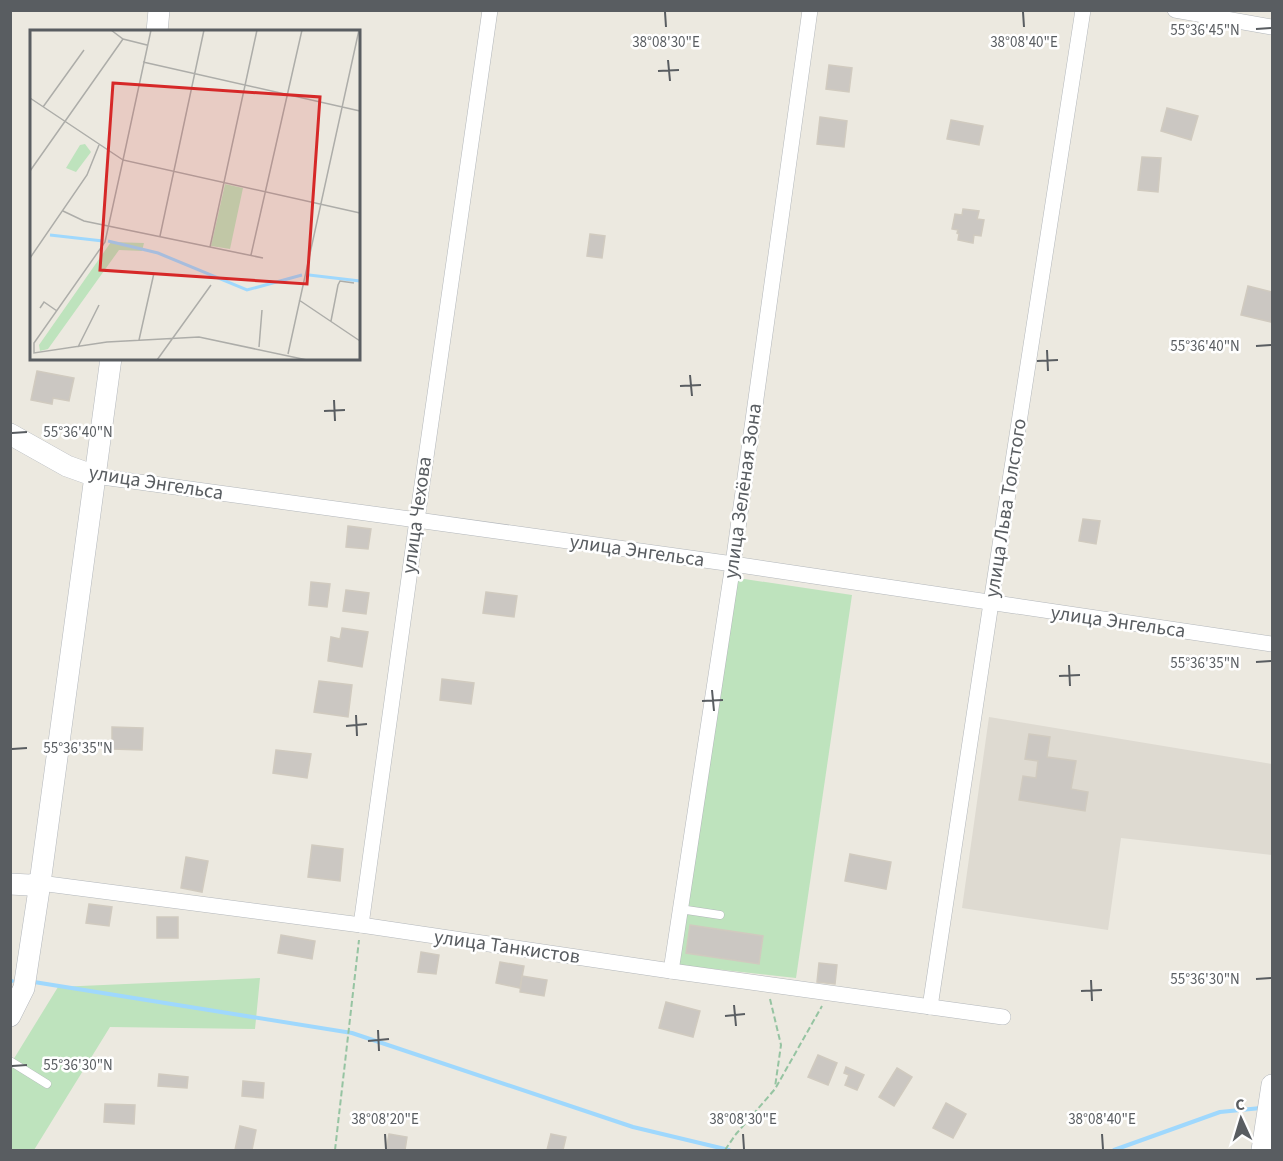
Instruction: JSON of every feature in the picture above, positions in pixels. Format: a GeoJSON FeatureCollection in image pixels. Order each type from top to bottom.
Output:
{"type":"FeatureCollection","features":[{"type":"Feature","properties":{"kind":"main road"},"geometry":{"type":"LineString","coordinates":[[157,30],[159,10]]}},
{"type":"Feature","properties":{"kind":"main road"},"geometry":{"type":"LineString","coordinates":[[10,1016],[24,988],[111,360]]}},
{"type":"Feature","properties":{"kind":"main road","name":"улица Энгельса"},"geometry":{"type":"LineString","coordinates":[[10,434],[67,466],[95,476]]}},
{"type":"Feature","properties":{"kind":"main road","name":"улица Танкистов"},"geometry":{"type":"LineString","coordinates":[[10,884],[40,883]]}},
{"type":"Feature","properties":{"kind":"main road"},"geometry":{"type":"LineString","coordinates":[[1262,1150],[1272,1085]]}},
{"type":"Feature","properties":{"kind":"street","name":"улица Чехова"},"geometry":{"type":"LineString","coordinates":[[361,925],[490,10]]}},
{"type":"Feature","properties":{"kind":"street","name":"улица Зелёная Зона"},"geometry":{"type":"LineString","coordinates":[[670,971],[733,564],[810,10]]}},
{"type":"Feature","properties":{"kind":"street","name":"улица Льва Толстого"},"geometry":{"type":"LineString","coordinates":[[930,1007],[1083,10]]}},
{"type":"Feature","properties":{"kind":"street"},"geometry":{"type":"LineString","coordinates":[[1175,10],[1272,27]]}},
{"type":"Feature","properties":{"kind":"street","name":"улица Энгельса"},"geometry":{"type":"LineString","coordinates":[[95,476],[733,564],[1272,644]]}},
{"type":"Feature","properties":{"kind":"street","name":"улица Танкистов"},"geometry":{"type":"LineString","coordinates":[[40,883],[361,925],[1003,1017]]}},
{"type":"Feature","properties":{"kind":"lane"},"geometry":{"type":"LineString","coordinates":[[680,909],[720,915]]}},
{"type":"Feature","properties":{"kind":"lane"},"geometry":{"type":"LineString","coordinates":[[10,1061],[47,1084]]}},
{"type":"Feature","properties":{"kind":"path"},"geometry":{"type":"LineString","coordinates":[[335,1150],[361,925]]}},
{"type":"Feature","properties":{"kind":"path"},"geometry":{"type":"LineString","coordinates":[[766,984],[781,1045],[775,1089]]}},
{"type":"Feature","properties":{"kind":"path"},"geometry":{"type":"LineString","coordinates":[[725,1150],[775,1089],[830,993]]}},
{"type":"Feature","properties":{"kind":"shaded area"},"geometry":{"type":"Polygon","coordinates":[[[989,717],[1272,764],[1272,855],[1121,838],[1108,930],[962,908],[989,717]]]}},
{"type":"Feature","properties":{"kind":"green space"},"geometry":{"type":"Polygon","coordinates":[[[738,578],[852,595],[796,978],[679,965],[738,578]]]}},
{"type":"Feature","properties":{"kind":"green space"},"geometry":{"type":"Polygon","coordinates":[[[260,978],[255,1029],[110,1027],[34,1150],[11,1150],[10,1065],[58,987],[260,978]]]}},
{"type":"Feature","properties":{"kind":"building"},"geometry":{"type":"Polygon","coordinates":[[[829,65],[852,68],[849,92],[826,89],[829,65]]]}},
{"type":"Feature","properties":{"kind":"building"},"geometry":{"type":"Polygon","coordinates":[[[1167,108],[1198,116],[1191,140],[1161,131],[1167,108]]]}},
{"type":"Feature","properties":{"kind":"building"},"geometry":{"type":"Polygon","coordinates":[[[820,117],[847,121],[844,147],[817,144],[820,117]]]}},
{"type":"Feature","properties":{"kind":"building"},"geometry":{"type":"Polygon","coordinates":[[[951,120],[983,126],[979,145],[947,139],[951,120]]]}},
{"type":"Feature","properties":{"kind":"building"},"geometry":{"type":"Polygon","coordinates":[[[1142,157],[1161,158],[1158,192],[1138,190],[1142,157]]]}},
{"type":"Feature","properties":{"kind":"building"},"geometry":{"type":"Polygon","coordinates":[[[963,209],[979,211],[977,219],[984,220],[981,236],[974,235],[973,243],[958,240],[958,230],[952,229],[955,214],[962,215],[963,209]]]}},
{"type":"Feature","properties":{"kind":"building"},"geometry":{"type":"Polygon","coordinates":[[[590,234],[605,236],[602,258],[587,256],[590,234]]]}},
{"type":"Feature","properties":{"kind":"building"},"geometry":{"type":"Polygon","coordinates":[[[1248,286],[1272,292],[1271,322],[1241,315],[1248,286]]]}},
{"type":"Feature","properties":{"kind":"building"},"geometry":{"type":"Polygon","coordinates":[[[37,371],[74,378],[69,401],[53,398],[52,404],[31,400],[37,371]]]}},
{"type":"Feature","properties":{"kind":"building"},"geometry":{"type":"Polygon","coordinates":[[[1083,519],[1100,521],[1096,544],[1079,541],[1083,519]]]}},
{"type":"Feature","properties":{"kind":"building"},"geometry":{"type":"Polygon","coordinates":[[[348,526],[371,529],[368,549],[346,547],[348,526]]]}},
{"type":"Feature","properties":{"kind":"building"},"geometry":{"type":"Polygon","coordinates":[[[311,582],[330,584],[327,607],[309,605],[311,582]]]}},
{"type":"Feature","properties":{"kind":"building"},"geometry":{"type":"Polygon","coordinates":[[[346,590],[369,593],[366,614],[343,611],[346,590]]]}},
{"type":"Feature","properties":{"kind":"building"},"geometry":{"type":"Polygon","coordinates":[[[486,592],[517,596],[514,617],[483,613],[486,592]]]}},
{"type":"Feature","properties":{"kind":"building"},"geometry":{"type":"Polygon","coordinates":[[[342,628],[368,632],[362,667],[328,661],[331,637],[340,639],[342,628]]]}},
{"type":"Feature","properties":{"kind":"building"},"geometry":{"type":"Polygon","coordinates":[[[442,679],[474,683],[471,704],[440,700],[442,679]]]}},
{"type":"Feature","properties":{"kind":"building"},"geometry":{"type":"Polygon","coordinates":[[[319,681],[352,685],[348,717],[314,712],[319,681]]]}},
{"type":"Feature","properties":{"kind":"building"},"geometry":{"type":"Polygon","coordinates":[[[112,727],[143,728],[142,750],[112,749],[112,727]]]}},
{"type":"Feature","properties":{"kind":"building"},"geometry":{"type":"Polygon","coordinates":[[[1029,734],[1050,737],[1047,757],[1076,761],[1071,789],[1088,792],[1085,811],[1019,800],[1023,776],[1036,778],[1038,761],[1025,759],[1029,734]]]}},
{"type":"Feature","properties":{"kind":"building"},"geometry":{"type":"Polygon","coordinates":[[[276,750],[311,754],[307,778],[273,773],[276,750]]]}},
{"type":"Feature","properties":{"kind":"building"},"geometry":{"type":"Polygon","coordinates":[[[312,845],[343,849],[340,881],[308,877],[312,845]]]}},
{"type":"Feature","properties":{"kind":"building"},"geometry":{"type":"Polygon","coordinates":[[[850,854],[891,862],[886,889],[845,881],[850,854]]]}},
{"type":"Feature","properties":{"kind":"building"},"geometry":{"type":"Polygon","coordinates":[[[186,857],[208,861],[202,892],[181,888],[186,857]]]}},
{"type":"Feature","properties":{"kind":"building"},"geometry":{"type":"Polygon","coordinates":[[[89,904],[112,907],[109,926],[86,923],[89,904]]]}},
{"type":"Feature","properties":{"kind":"building"},"geometry":{"type":"Polygon","coordinates":[[[157,917],[178,917],[178,938],[157,938],[157,917]]]}},
{"type":"Feature","properties":{"kind":"building"},"geometry":{"type":"Polygon","coordinates":[[[690,925],[763,936],[759,964],[686,953],[690,925]]]}},
{"type":"Feature","properties":{"kind":"building"},"geometry":{"type":"Polygon","coordinates":[[[281,935],[315,941],[312,959],[278,953],[281,935]]]}},
{"type":"Feature","properties":{"kind":"building"},"geometry":{"type":"Polygon","coordinates":[[[421,952],[439,955],[436,974],[418,972],[421,952]]]}},
{"type":"Feature","properties":{"kind":"building"},"geometry":{"type":"Polygon","coordinates":[[[500,962],[524,966],[520,988],[496,983],[500,962]]]}},
{"type":"Feature","properties":{"kind":"building"},"geometry":{"type":"Polygon","coordinates":[[[819,963],[837,965],[835,984],[817,982],[819,963]]]}},
{"type":"Feature","properties":{"kind":"building"},"geometry":{"type":"Polygon","coordinates":[[[522,976],[547,980],[544,996],[520,992],[522,976]]]}},
{"type":"Feature","properties":{"kind":"building"},"geometry":{"type":"Polygon","coordinates":[[[666,1002],[700,1011],[693,1037],[659,1028],[666,1002]]]}},
{"type":"Feature","properties":{"kind":"building"},"geometry":{"type":"Polygon","coordinates":[[[818,1055],[837,1063],[828,1085],[808,1077],[818,1055]]]}},
{"type":"Feature","properties":{"kind":"building"},"geometry":{"type":"Polygon","coordinates":[[[846,1067],[864,1075],[857,1090],[845,1085],[849,1075],[844,1073],[846,1067]]]}},
{"type":"Feature","properties":{"kind":"building"},"geometry":{"type":"Polygon","coordinates":[[[897,1068],[912,1077],[894,1106],[879,1097],[897,1068]]]}},
{"type":"Feature","properties":{"kind":"building"},"geometry":{"type":"Polygon","coordinates":[[[159,1074],[188,1077],[187,1088],[158,1086],[159,1074]]]}},
{"type":"Feature","properties":{"kind":"building"},"geometry":{"type":"Polygon","coordinates":[[[243,1081],[264,1083],[263,1098],[242,1096],[243,1081]]]}},
{"type":"Feature","properties":{"kind":"building"},"geometry":{"type":"Polygon","coordinates":[[[946,1103],[966,1114],[953,1138],[933,1128],[946,1103]]]}},
{"type":"Feature","properties":{"kind":"building"},"geometry":{"type":"Polygon","coordinates":[[[105,1104],[135,1105],[134,1124],[104,1122],[105,1104]]]}},
{"type":"Feature","properties":{"kind":"building"},"geometry":{"type":"Polygon","coordinates":[[[240,1126],[256,1130],[252,1150],[235,1150],[240,1126]]]}},
{"type":"Feature","properties":{"kind":"building"},"geometry":{"type":"Polygon","coordinates":[[[389,1134],[407,1137],[405,1150],[386,1150],[389,1134]]]}},
{"type":"Feature","properties":{"kind":"building"},"geometry":{"type":"Polygon","coordinates":[[[551,1134],[566,1137],[563,1150],[547,1150],[551,1134]]]}},
{"type":"Feature","properties":{"kind":"waterway"},"geometry":{"type":"LineString","coordinates":[[34,982],[352,1033],[633,1127],[729,1150]]}},
{"type":"Feature","properties":{"kind":"waterway"},"geometry":{"type":"LineString","coordinates":[[1114,1150],[1220,1112],[1261,1108]]}}]}
